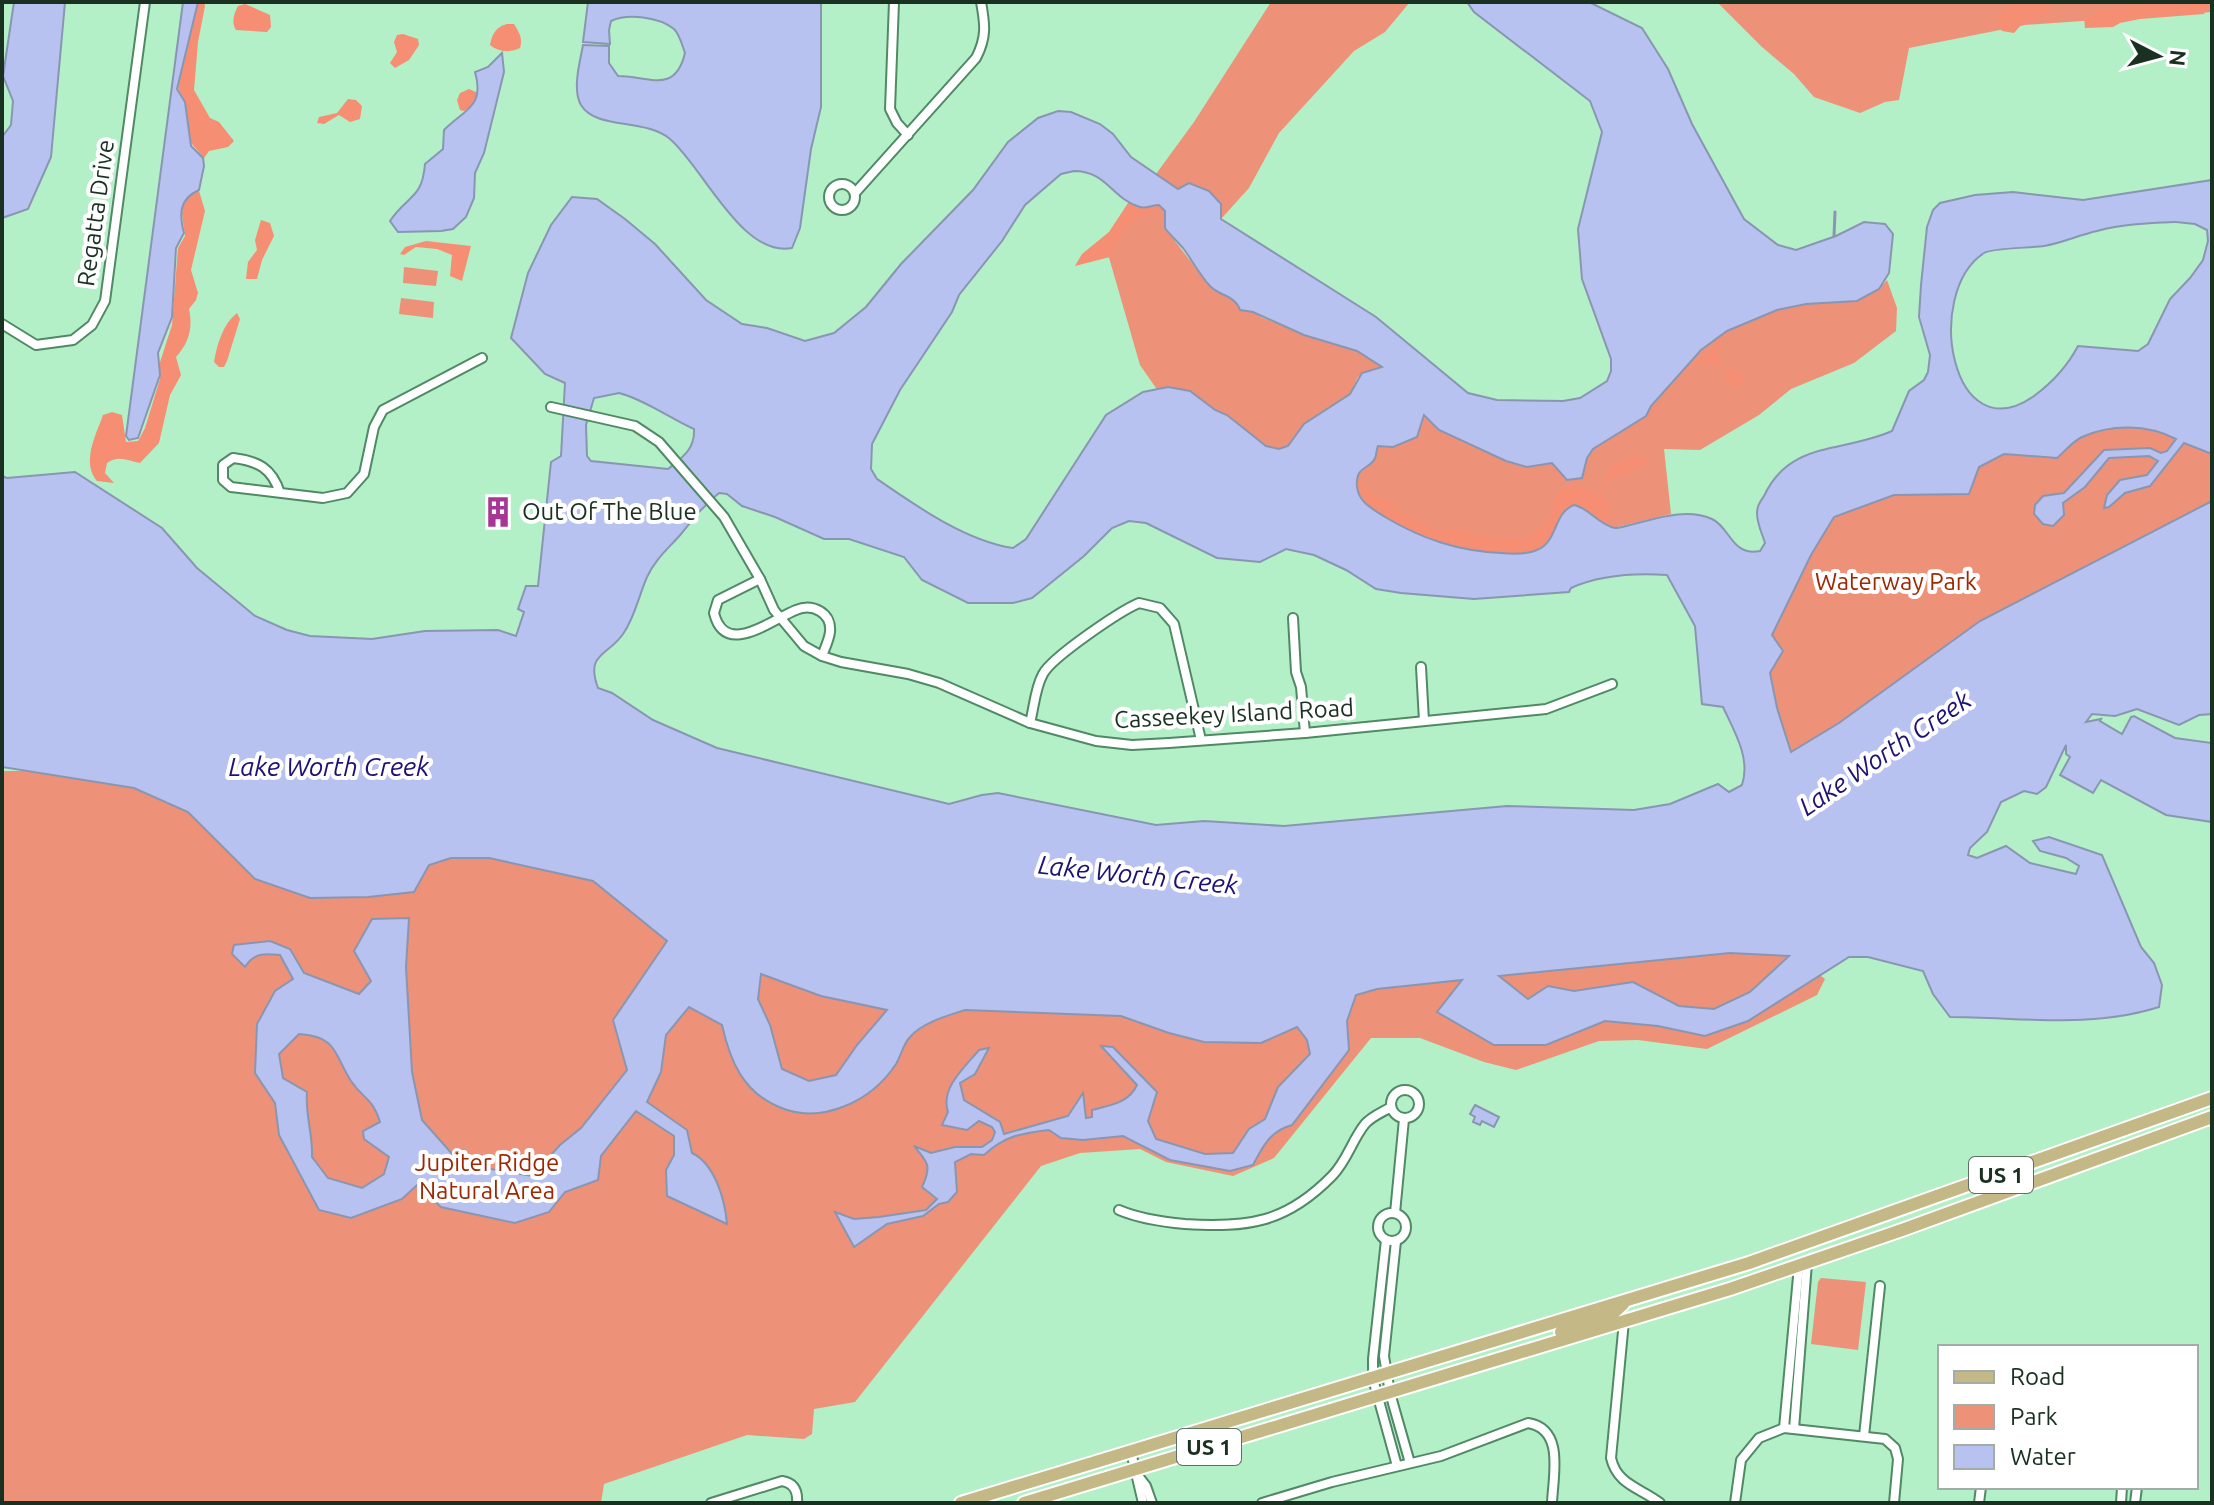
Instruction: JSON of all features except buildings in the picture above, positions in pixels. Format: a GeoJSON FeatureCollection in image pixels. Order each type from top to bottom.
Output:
{"type":"FeatureCollection","features":[{"type":"Feature","properties":{"kind":"main road","name":"US 1"},"geometry":{"type":"LineString","coordinates":[[961,1503],[1749,1263],[2212,1099]]}},
{"type":"Feature","properties":{"kind":"main road"},"geometry":{"type":"LineString","coordinates":[[2097,1159],[2104,1145],[2195,1110],[2212,1099]]}},
{"type":"Feature","properties":{"kind":"main road","name":"US 1"},"geometry":{"type":"LineString","coordinates":[[1024,1503],[1730,1289],[2212,1117]]}},
{"type":"Feature","properties":{"kind":"main road"},"geometry":{"type":"LineString","coordinates":[[2010,1190],[2028,1176],[2072,1160],[2081,1146]]}},
{"type":"Feature","properties":{"kind":"main road"},"geometry":{"type":"LineString","coordinates":[[1730,1289],[1735,1276],[1852,1234],[1868,1222]]}},
{"type":"Feature","properties":{"kind":"main road"},"geometry":{"type":"LineString","coordinates":[[1484,1364],[1524,1344],[1610,1316],[1627,1300]]}},
{"type":"Feature","properties":{"kind":"street","name":"Regatta Drive"},"geometry":{"type":"LineString","coordinates":[[2,324],[36,345],[73,340],[92,325],[105,301],[145,2]]}},
{"type":"Feature","properties":{"kind":"street"},"geometry":{"type":"LineString","coordinates":[[894,2],[890,109],[908,135]]}},
{"type":"Feature","properties":{"kind":"street"},"geometry":{"type":"LineString","coordinates":[[855,193],[980,50],[986,29],[981,2]]}},
{"type":"Feature","properties":{"kind":"street"},"geometry":{"type":"LineString","coordinates":[[280,493],[268,470],[261,464],[233,458],[223,465],[223,480],[231,487],[280,493],[323,498],[347,493],[364,474],[374,427],[383,410],[482,358]]}},
{"type":"Feature","properties":{"kind":"street","name":"Casseekey Island Road"},"geometry":{"type":"LineString","coordinates":[[551,407],[645,431],[659,442],[724,517],[774,610],[804,646],[822,656],[939,683],[1030,723],[1096,741],[1120,744],[1305,733],[1546,709],[1612,684]]}},
{"type":"Feature","properties":{"kind":"street"},"geometry":{"type":"LineString","coordinates":[[760,579],[718,600],[714,613],[721,629],[732,635],[746,634],[811,606],[822,612],[829,621],[830,633],[822,656]]}},
{"type":"Feature","properties":{"kind":"street"},"geometry":{"type":"LineString","coordinates":[[1030,723],[1043,673],[1053,661],[1128,608],[1139,603],[1150,604],[1160,608],[1174,624],[1201,740]]}},
{"type":"Feature","properties":{"kind":"street"},"geometry":{"type":"LineString","coordinates":[[1293,618],[1296,672],[1301,687],[1305,733]]}},
{"type":"Feature","properties":{"kind":"street"},"geometry":{"type":"LineString","coordinates":[[1421,667],[1424,721]]}},
{"type":"Feature","properties":{"kind":"street"},"geometry":{"type":"LineString","coordinates":[[1400,1091],[1408,1091],[1415,1094],[1419,1102],[1417,1112],[1404,1119],[1395,1114],[1391,1107],[1400,1091]]}},
{"type":"Feature","properties":{"kind":"street"},"geometry":{"type":"LineString","coordinates":[[1119,1210],[1148,1219],[1228,1227],[1278,1216],[1334,1175],[1366,1124],[1391,1107]]}},
{"type":"Feature","properties":{"kind":"street"},"geometry":{"type":"LineString","coordinates":[[1395,1213],[1404,1119]]}},
{"type":"Feature","properties":{"kind":"street"},"geometry":{"type":"LineString","coordinates":[[1396,1241],[1386,1240],[1379,1232],[1383,1216],[1395,1213],[1406,1224],[1404,1234],[1396,1241],[1380,1377],[1410,1463]]}},
{"type":"Feature","properties":{"kind":"street"},"geometry":{"type":"LineString","coordinates":[[1386,1240],[1373,1359],[1380,1377],[1397,1466]]}},
{"type":"Feature","properties":{"kind":"street"},"geometry":{"type":"LineString","coordinates":[[1789,1428],[1803,1264]]}},
{"type":"Feature","properties":{"kind":"street"},"geometry":{"type":"LineString","coordinates":[[1864,1436],[1880,1286]]}},
{"type":"Feature","properties":{"kind":"street"},"geometry":{"type":"LineString","coordinates":[[1624,1321],[1611,1458],[1619,1478],[1660,1503]]}},
{"type":"Feature","properties":{"kind":"street"},"geometry":{"type":"LineString","coordinates":[[1262,1503],[1441,1456],[1532,1423],[1549,1434],[1553,1442],[1552,1503]]}},
{"type":"Feature","properties":{"kind":"street"},"geometry":{"type":"LineString","coordinates":[[1735,1503],[1741,1460],[1749,1447],[1759,1438],[1789,1428],[1885,1439],[1895,1448],[1898,1459],[1894,1503]]}},
{"type":"Feature","properties":{"kind":"street"},"geometry":{"type":"LineString","coordinates":[[1390,1441],[1402,1436]]}},
{"type":"Feature","properties":{"kind":"street"},"geometry":{"type":"LineString","coordinates":[[1131,1452],[1134,1469],[1146,1486],[1145,1503]]}},
{"type":"Feature","properties":{"kind":"street"},"geometry":{"type":"LineString","coordinates":[[711,1503],[782,1481],[795,1488],[797,1503]]}},
{"type":"Feature","properties":{"kind":"green space"},"geometry":{"type":"Polygon","coordinates":[[[1271,2],[1410,2],[1385,32],[1354,51],[1279,133],[1249,188],[1221,219],[1222,207],[1178,189],[1156,174],[1194,122],[1271,2]]]}},
{"type":"Feature","properties":{"kind":"green space"},"geometry":{"type":"Polygon","coordinates":[[[1717,2],[2212,2],[2212,12],[2025,25],[1909,48],[1899,100],[1885,102],[1860,113],[1814,97],[1794,74],[1717,2]]]}},
{"type":"Feature","properties":{"kind":"green space"},"geometry":{"type":"Polygon","coordinates":[[[1159,205],[1165,211],[1165,228],[1211,288],[1263,318],[1357,351],[1382,368],[1358,377],[1350,394],[1304,424],[1288,447],[1279,449],[1266,446],[1190,391],[1156,388],[1140,365],[1108,254],[1123,222],[1159,205]]]}},
{"type":"Feature","properties":{"kind":"green space"},"geometry":{"type":"Polygon","coordinates":[[[404,267],[438,271],[436,286],[403,283],[404,267]]]}},
{"type":"Feature","properties":{"kind":"green space"},"geometry":{"type":"Polygon","coordinates":[[[1887,280],[1897,308],[1896,331],[1854,363],[1791,389],[1759,415],[1700,450],[1664,449],[1671,514],[1613,528],[1596,521],[1560,515],[1551,538],[1542,548],[1525,554],[1503,555],[1451,546],[1425,537],[1380,516],[1360,497],[1360,470],[1368,464],[1378,446],[1397,445],[1418,435],[1424,415],[1439,430],[1506,461],[1527,467],[1552,463],[1567,480],[1582,478],[1587,458],[1593,449],[1646,416],[1651,406],[1692,360],[1728,330],[1782,309],[1860,298],[1887,280]]]}},
{"type":"Feature","properties":{"kind":"green space"},"geometry":{"type":"Polygon","coordinates":[[[401,298],[434,302],[433,318],[399,314],[401,298]]]}},
{"type":"Feature","properties":{"kind":"green space","name":"Waterway Park"},"geometry":{"type":"Polygon","coordinates":[[[2212,341],[2212,514],[1814,755],[1779,749],[1769,705],[1770,616],[1837,504],[2212,341]]]}},
{"type":"Feature","properties":{"kind":"green space","name":"Jupiter Ridge Natural Area"},"geometry":{"type":"Polygon","coordinates":[[[2,771],[209,771],[383,822],[1121,1016],[1169,1033],[1372,983],[1660,950],[1789,952],[1825,979],[1817,995],[1707,1049],[1638,1040],[1599,1041],[1516,1070],[1484,1062],[1420,1038],[1371,1038],[1274,1158],[1233,1176],[1166,1162],[1140,1149],[1080,1153],[1041,1166],[855,1402],[814,1409],[812,1434],[804,1439],[747,1435],[604,1484],[601,1503],[2,1503],[2,771]]]}},
{"type":"Feature","properties":{"kind":"green space"},"geometry":{"type":"Polygon","coordinates":[[[1821,1278],[1866,1282],[1858,1350],[1811,1344],[1821,1278]]]}},
{"type":"Feature","properties":{"kind":"shaded area"},"geometry":{"type":"Polygon","coordinates":[[[191,2],[204,2],[205,6],[194,90],[210,118],[219,122],[234,141],[228,147],[209,151],[204,158],[191,143],[185,102],[178,88],[191,2]]]}},
{"type":"Feature","properties":{"kind":"shaded area"},"geometry":{"type":"Polygon","coordinates":[[[2015,2],[2053,2],[2044,15],[2023,24],[2014,33],[2002,31],[1998,25],[1999,15],[2015,2]]]}},
{"type":"Feature","properties":{"kind":"shaded area"},"geometry":{"type":"Polygon","coordinates":[[[2150,2],[2210,2],[2204,14],[2140,19],[2113,27],[2085,28],[2084,18],[2092,13],[2150,2]]]}},
{"type":"Feature","properties":{"kind":"shaded area"},"geometry":{"type":"Polygon","coordinates":[[[245,4],[270,15],[271,27],[267,32],[236,30],[233,21],[235,12],[238,6],[245,4]]]}},
{"type":"Feature","properties":{"kind":"shaded area"},"geometry":{"type":"Polygon","coordinates":[[[507,24],[514,24],[521,39],[520,48],[512,51],[490,45],[495,32],[507,24]]]}},
{"type":"Feature","properties":{"kind":"shaded area"},"geometry":{"type":"Polygon","coordinates":[[[397,35],[418,39],[419,45],[409,60],[395,68],[390,63],[397,52],[394,42],[397,35]]]}},
{"type":"Feature","properties":{"kind":"shaded area"},"geometry":{"type":"Polygon","coordinates":[[[469,89],[478,93],[471,106],[460,110],[457,100],[460,93],[469,89]]]}},
{"type":"Feature","properties":{"kind":"shaded area"},"geometry":{"type":"Polygon","coordinates":[[[348,99],[356,100],[362,106],[360,119],[350,122],[339,115],[324,124],[317,123],[319,117],[337,113],[348,99]]]}},
{"type":"Feature","properties":{"kind":"shaded area"},"geometry":{"type":"Polygon","coordinates":[[[199,191],[205,211],[191,270],[198,293],[189,309],[189,335],[176,357],[181,375],[170,395],[159,443],[140,463],[119,459],[107,463],[105,473],[114,483],[97,481],[92,474],[90,457],[103,415],[112,412],[122,415],[126,442],[138,441],[145,428],[172,325],[178,248],[185,236],[183,204],[191,194],[199,191]]]}},
{"type":"Feature","properties":{"kind":"shaded area"},"geometry":{"type":"Polygon","coordinates":[[[1141,198],[1162,206],[1129,226],[1110,257],[1075,266],[1082,254],[1109,232],[1128,203],[1141,198]]]}},
{"type":"Feature","properties":{"kind":"shaded area"},"geometry":{"type":"Polygon","coordinates":[[[261,220],[270,223],[274,236],[257,279],[246,279],[248,262],[257,250],[255,240],[261,220]]]}},
{"type":"Feature","properties":{"kind":"shaded area"},"geometry":{"type":"Polygon","coordinates":[[[426,241],[471,246],[462,281],[450,276],[452,255],[437,249],[416,247],[404,255],[400,254],[405,247],[426,241]]]}},
{"type":"Feature","properties":{"kind":"shaded area"},"geometry":{"type":"Polygon","coordinates":[[[237,313],[240,319],[227,361],[224,367],[219,367],[214,362],[219,341],[237,313]]]}},
{"type":"Feature","properties":{"kind":"shaded area"},"geometry":{"type":"Polygon","coordinates":[[[1724,335],[1717,354],[1722,366],[1709,363],[1693,366],[1724,335]]]}},
{"type":"Feature","properties":{"kind":"shaded area"},"geometry":{"type":"Polygon","coordinates":[[[1725,367],[1736,370],[1744,377],[1741,387],[1737,388],[1726,381],[1725,367]]]}},
{"type":"Feature","properties":{"kind":"shaded area"},"geometry":{"type":"Polygon","coordinates":[[[1630,457],[1645,457],[1645,465],[1637,466],[1632,475],[1614,477],[1604,486],[1602,498],[1610,501],[1610,521],[1604,522],[1573,503],[1562,514],[1543,545],[1517,552],[1463,547],[1405,528],[1381,514],[1365,499],[1359,481],[1373,495],[1396,505],[1398,511],[1436,530],[1463,530],[1478,535],[1526,540],[1551,517],[1561,489],[1581,486],[1599,495],[1613,465],[1630,457]]]}},
{"type":"Feature","properties":{"kind":"water"},"geometry":{"type":"Polygon","coordinates":[[[14,2],[65,2],[51,157],[28,209],[2,218],[2,137],[11,125],[13,101],[3,76],[14,2]]]}},
{"type":"Feature","properties":{"kind":"water"},"geometry":{"type":"Polygon","coordinates":[[[183,2],[198,2],[177,89],[185,102],[191,146],[203,158],[204,166],[199,190],[188,198],[182,208],[184,233],[176,248],[172,317],[158,353],[160,375],[138,438],[129,440],[126,436],[183,2]]]}},
{"type":"Feature","properties":{"kind":"water"},"geometry":{"type":"Polygon","coordinates":[[[588,2],[821,2],[821,107],[811,149],[800,228],[792,248],[774,247],[756,239],[740,225],[670,139],[648,128],[598,118],[581,105],[577,83],[583,45],[609,46],[609,63],[618,76],[650,80],[667,79],[675,74],[685,53],[674,29],[643,18],[626,17],[611,21],[610,44],[583,42],[588,2]]]}},
{"type":"Feature","properties":{"kind":"water","name":"Lake Worth Creek"},"geometry":{"type":"Polygon","coordinates":[[[1467,2],[1589,2],[1642,28],[1668,69],[1692,124],[1744,219],[1778,245],[1796,250],[1864,222],[1885,224],[1893,234],[1889,273],[1879,289],[1857,301],[1806,304],[1777,310],[1727,331],[1701,350],[1651,406],[1646,416],[1593,449],[1587,458],[1582,478],[1567,480],[1552,463],[1527,467],[1506,461],[1439,430],[1424,415],[1417,437],[1393,447],[1378,446],[1373,462],[1358,475],[1358,493],[1364,501],[1413,532],[1455,547],[1510,554],[1533,552],[1549,541],[1562,514],[1574,505],[1615,528],[1673,515],[1702,516],[1718,523],[1743,550],[1760,551],[1765,543],[1758,521],[1758,508],[1775,478],[1788,465],[1803,457],[1892,431],[1909,391],[1924,380],[1930,355],[1919,317],[1921,285],[1927,227],[1933,210],[1940,203],[1975,195],[2013,192],[2083,200],[2212,180],[2212,454],[2184,443],[2150,486],[2125,493],[2104,508],[2107,495],[2120,480],[2147,475],[2158,461],[2149,456],[2109,458],[2085,487],[2063,503],[2064,515],[2053,526],[2043,524],[2034,514],[2035,505],[2043,496],[2064,493],[2104,450],[2150,448],[2161,453],[2167,451],[2176,439],[2141,428],[2105,430],[2079,439],[2057,458],[2004,454],[1979,467],[1969,494],[1894,495],[1834,517],[1811,555],[1772,635],[1783,651],[1770,673],[1791,752],[1839,723],[1980,621],[2212,501],[2212,714],[2199,715],[2179,725],[2137,709],[2115,716],[2092,714],[2086,722],[2101,719],[2122,734],[2134,716],[2175,738],[2212,743],[2212,822],[2166,815],[2101,780],[2093,793],[2060,775],[2070,757],[2066,754],[2066,745],[2046,787],[2037,794],[2024,791],[2001,802],[1987,832],[1970,848],[1968,855],[1977,858],[2006,846],[2030,863],[2076,874],[2079,866],[2066,858],[2040,851],[2033,841],[2049,837],[2102,855],[2141,947],[2154,963],[2162,985],[2159,1007],[2133,1014],[2081,1020],[1950,1017],[1933,994],[1923,971],[1868,957],[1849,957],[1748,1021],[1705,1036],[1658,1026],[1605,1021],[1546,1045],[1494,1045],[1437,1012],[1462,980],[1377,989],[1356,995],[1347,1021],[1349,1050],[1292,1125],[1268,1140],[1253,1165],[1230,1171],[1170,1160],[1123,1136],[1083,1140],[1061,1138],[1049,1130],[1021,1134],[999,1143],[984,1155],[971,1154],[955,1162],[957,1192],[948,1202],[939,1204],[923,1216],[887,1224],[854,1247],[835,1212],[854,1219],[879,1217],[926,1210],[937,1199],[922,1187],[927,1165],[914,1146],[931,1153],[955,1147],[982,1147],[992,1140],[995,1132],[992,1127],[979,1121],[967,1130],[942,1125],[948,1112],[946,1103],[951,1086],[979,1050],[989,1048],[975,1074],[960,1083],[964,1100],[1000,1122],[1004,1134],[1068,1116],[1083,1093],[1086,1118],[1092,1117],[1092,1110],[1129,1096],[1137,1085],[1101,1046],[1113,1047],[1157,1092],[1148,1121],[1156,1139],[1205,1154],[1233,1153],[1249,1129],[1265,1119],[1278,1087],[1310,1054],[1307,1040],[1297,1027],[1261,1043],[1204,1042],[1121,1016],[965,1010],[936,1020],[915,1032],[886,1077],[859,1099],[828,1111],[811,1113],[779,1107],[756,1093],[734,1063],[722,1025],[689,1007],[666,1035],[661,1072],[647,1102],[687,1130],[692,1153],[713,1174],[724,1204],[727,1224],[667,1196],[666,1170],[674,1155],[674,1136],[636,1111],[601,1156],[598,1180],[565,1192],[549,1212],[515,1223],[441,1207],[417,1185],[402,1199],[351,1218],[319,1210],[279,1135],[275,1103],[255,1073],[257,1024],[275,991],[293,979],[280,955],[260,955],[245,967],[232,954],[234,945],[270,941],[290,949],[304,973],[359,994],[371,981],[354,951],[372,919],[409,918],[406,967],[412,1072],[422,1120],[461,1164],[532,1176],[560,1145],[581,1128],[627,1070],[613,1020],[667,941],[593,881],[489,858],[451,858],[429,865],[414,892],[310,898],[255,879],[188,812],[134,788],[2,767],[2,476],[75,472],[162,528],[197,568],[255,616],[287,630],[310,636],[372,639],[425,631],[498,630],[516,636],[524,612],[518,609],[526,586],[538,586],[551,462],[561,456],[565,383],[545,374],[511,338],[528,273],[551,225],[572,197],[597,199],[625,219],[655,244],[706,300],[742,324],[767,328],[805,341],[834,333],[866,307],[901,264],[973,190],[1008,142],[1038,118],[1058,111],[1071,112],[1100,124],[1113,134],[1131,157],[1178,189],[1189,183],[1209,191],[1221,204],[1221,219],[1376,317],[1468,393],[1497,400],[1563,401],[1580,398],[1607,381],[1611,371],[1611,359],[1582,279],[1578,229],[1602,132],[1590,101],[1474,12],[1467,2]],[[1074,171],[1061,174],[1025,205],[1002,241],[959,295],[952,312],[900,390],[872,444],[871,469],[877,479],[925,511],[977,538],[1013,548],[1026,539],[1106,415],[1143,392],[1168,387],[1190,391],[1266,446],[1279,449],[1288,446],[1304,424],[1350,394],[1362,373],[1382,367],[1357,351],[1304,335],[1253,312],[1240,310],[1234,301],[1206,281],[1165,228],[1165,211],[1159,205],[1143,207],[1130,203],[1102,180],[1085,172],[1074,171]],[[2176,222],[2136,224],[2044,246],[1988,251],[1965,273],[1954,300],[1951,331],[1955,361],[1966,387],[1983,404],[2006,408],[2034,396],[2064,367],[2078,346],[2138,351],[2148,344],[2170,299],[2203,260],[2208,241],[2207,230],[2195,224],[2176,222]],[[619,393],[594,398],[586,425],[587,456],[591,461],[668,469],[687,452],[694,436],[694,429],[619,393]],[[719,493],[654,565],[627,627],[600,656],[594,668],[598,688],[612,693],[653,720],[717,748],[949,804],[998,793],[1156,825],[1204,821],[1284,826],[1507,806],[1634,810],[1670,804],[1718,784],[1729,792],[1742,785],[1744,765],[1740,745],[1723,707],[1702,704],[1695,626],[1667,575],[1618,576],[1594,580],[1571,588],[1569,592],[1474,599],[1401,593],[1376,589],[1314,555],[1286,549],[1260,562],[1217,558],[1146,523],[1129,521],[1112,528],[1084,556],[1032,598],[1013,603],[968,603],[922,580],[904,557],[849,539],[824,539],[742,506],[727,494],[719,493]],[[1730,953],[1499,976],[1528,999],[1548,986],[1574,991],[1633,982],[1679,1006],[1714,1009],[1750,992],[1789,956],[1730,953]],[[761,974],[758,999],[770,1025],[782,1069],[809,1081],[836,1075],[887,1010],[821,996],[761,974]],[[299,1034],[279,1054],[283,1078],[307,1092],[312,1157],[328,1178],[362,1188],[384,1174],[389,1157],[364,1139],[363,1131],[380,1122],[377,1114],[351,1081],[328,1043],[321,1038],[299,1034]]]}},
{"type":"Feature","properties":{"kind":"water"},"geometry":{"type":"Polygon","coordinates":[[[502,53],[504,72],[484,153],[475,173],[474,198],[466,217],[453,229],[398,232],[390,221],[417,191],[425,164],[443,149],[444,130],[475,100],[475,72],[488,67],[502,53]]]}},
{"type":"Feature","properties":{"kind":"water"},"geometry":{"type":"Polygon","coordinates":[[[1475,1105],[1499,1117],[1494,1127],[1482,1121],[1480,1125],[1473,1122],[1475,1117],[1470,1114],[1475,1105]]]}},
{"type":"Feature","properties":{"kind":"waterway"},"geometry":{"type":"LineString","coordinates":[[1834,236],[1835,212]]}},
{"type":"Feature","properties":{"kind":"place","name":"Out Of The Blue"},"geometry":{"type":"Point","coordinates":[498,512]}}]}
